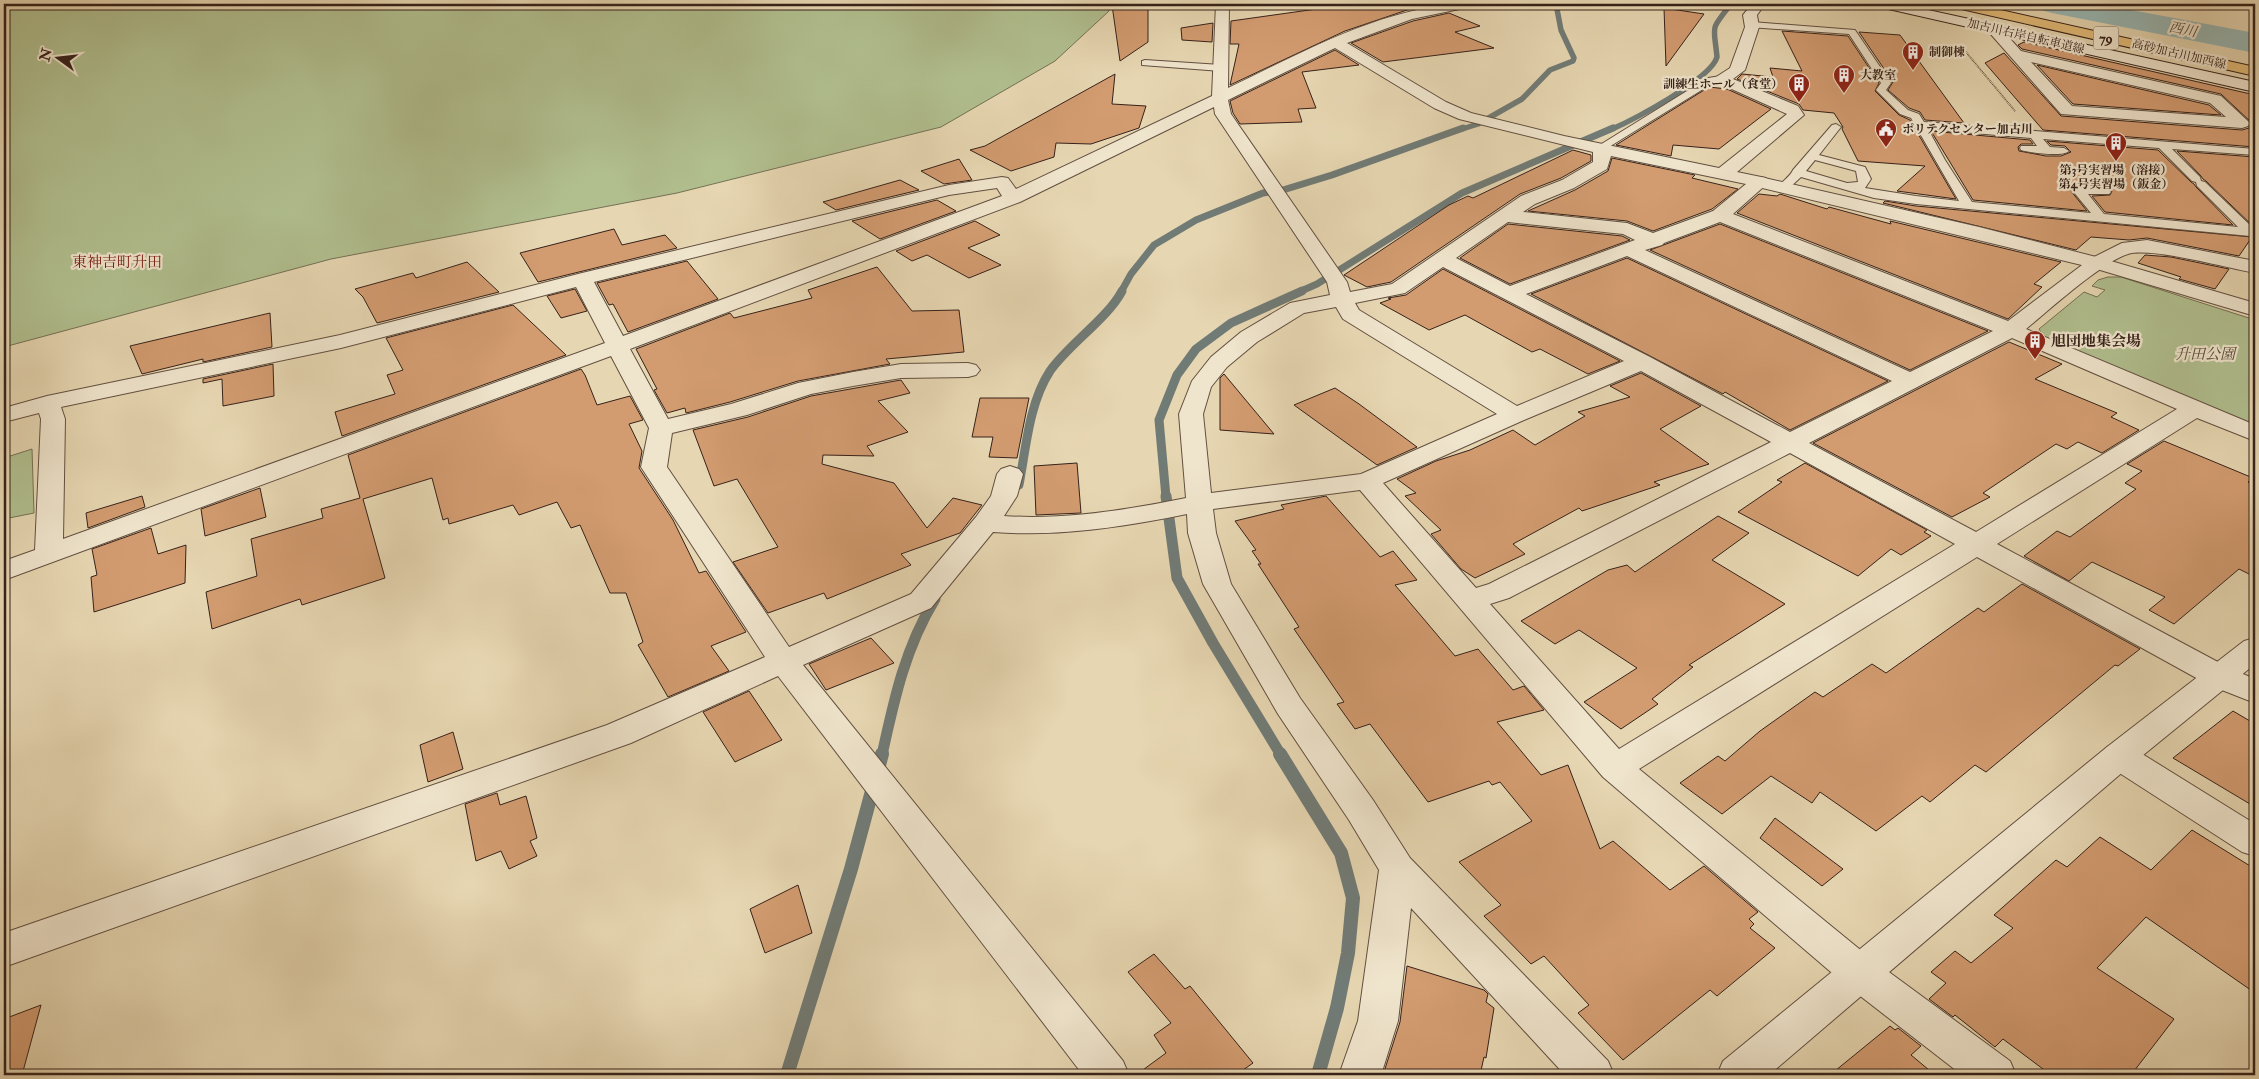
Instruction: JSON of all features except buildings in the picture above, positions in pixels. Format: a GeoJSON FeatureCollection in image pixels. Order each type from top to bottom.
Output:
{"type":"FeatureCollection","features":[{"type":"Feature","properties":{"kind":"main road","name":"高砂加古川加西線"},"geometry":{"type":"LineString","coordinates":[[1957,4],[2255,72]]}},
{"type":"Feature","properties":{"kind":"street"},"geometry":{"type":"LineString","coordinates":[[1222,4],[1220,98],[1223,114],[1335,283],[1351,314],[1515,415]]}},
{"type":"Feature","properties":{"kind":"street"},"geometry":{"type":"LineString","coordinates":[[4,571],[1014,198],[1368,28],[1414,14],[1464,4]]}},
{"type":"Feature","properties":{"kind":"street"},"geometry":{"type":"LineString","coordinates":[[1721,79],[1737,70],[1752,25],[1750,15],[1759,4]]}},
{"type":"Feature","properties":{"kind":"street","name":"加古川右岸自転車道線"},"geometry":{"type":"LineString","coordinates":[[1884,4],[2255,87]]}},
{"type":"Feature","properties":{"kind":"street","name":"加古川右岸自転車道線"},"geometry":{"type":"LineString","coordinates":[[1924,4],[2000,18],[2013,17]]}},
{"type":"Feature","properties":{"kind":"street"},"geometry":{"type":"LineString","coordinates":[[1392,6],[1414,14]]}},
{"type":"Feature","properties":{"kind":"street"},"geometry":{"type":"LineString","coordinates":[[1993,28],[2067,111],[2242,123],[2215,99]]}},
{"type":"Feature","properties":{"kind":"street"},"geometry":{"type":"LineString","coordinates":[[1336,42],[1440,105],[1465,116],[1563,140],[1760,182],[1954,227],[2097,263],[2255,310]]}},
{"type":"Feature","properties":{"kind":"street"},"geometry":{"type":"LineString","coordinates":[[2017,54],[2247,106]]}},
{"type":"Feature","properties":{"kind":"street"},"geometry":{"type":"LineString","coordinates":[[1721,79],[1792,109],[1796,114],[1722,175]]}},
{"type":"Feature","properties":{"kind":"street"},"geometry":{"type":"LineString","coordinates":[[1593,1075],[1397,869],[1361,810],[1289,706],[1217,584],[1195,504],[1191,414],[1200,386],[1219,362],[1249,337],[1335,283],[1398,289],[1528,200],[1568,184],[1601,165],[1603,155],[1600,148]]}},
{"type":"Feature","properties":{"kind":"street"},"geometry":{"type":"LineString","coordinates":[[4,415],[47,403],[341,342],[582,279],[949,190],[1002,182],[1014,198]]}},
{"type":"Feature","properties":{"kind":"street"},"geometry":{"type":"LineString","coordinates":[[1510,293],[1655,241],[1720,215],[1760,182]]}},
{"type":"Feature","properties":{"kind":"street"},"geometry":{"type":"LineString","coordinates":[[1720,215],[2011,330],[2255,434]]}},
{"type":"Feature","properties":{"kind":"street"},"geometry":{"type":"LineString","coordinates":[[1505,216],[1627,229],[1655,241]]}},
{"type":"Feature","properties":{"kind":"street"},"geometry":{"type":"LineString","coordinates":[[1469,601],[1499,591],[2011,330],[2097,263],[2122,249],[2147,246],[2255,267]]}},
{"type":"Feature","properties":{"kind":"street"},"geometry":{"type":"LineString","coordinates":[[1630,250],[1912,382]]}},
{"type":"Feature","properties":{"kind":"street"},"geometry":{"type":"LineString","coordinates":[[1442,259],[1510,293],[1565,325],[1642,362],[2220,677],[2255,692]]}},
{"type":"Feature","properties":{"kind":"street"},"geometry":{"type":"LineString","coordinates":[[582,279],[661,428],[654,467],[783,661],[1108,1075]]}},
{"type":"Feature","properties":{"kind":"street"},"geometry":{"type":"LineString","coordinates":[[988,523],[1028,526],[1146,514],[1195,504],[1367,481],[1515,415],[1642,362]]}},
{"type":"Feature","properties":{"kind":"street"},"geometry":{"type":"LineString","coordinates":[[661,428],[738,410],[806,388],[853,379],[900,371],[968,370]]}},
{"type":"Feature","properties":{"kind":"street"},"geometry":{"type":"LineString","coordinates":[[47,403],[53,419],[49,554]]}},
{"type":"Feature","properties":{"kind":"street"},"geometry":{"type":"LineString","coordinates":[[1615,768],[2196,408]]}},
{"type":"Feature","properties":{"kind":"street"},"geometry":{"type":"LineString","coordinates":[[4,950],[619,734],[921,601],[988,523],[1004,496],[1010,474]]}},
{"type":"Feature","properties":{"kind":"street"},"geometry":{"type":"LineString","coordinates":[[1367,481],[1615,768],[1860,973],[1995,1075]]}},
{"type":"Feature","properties":{"kind":"street"},"geometry":{"type":"LineString","coordinates":[[1738,1075],[2118,756],[2255,648]]}},
{"type":"Feature","properties":{"kind":"street"},"geometry":{"type":"LineString","coordinates":[[2118,756],[2255,842]]}},
{"type":"Feature","properties":{"kind":"street"},"geometry":{"type":"LineString","coordinates":[[1360,1075],[1378,1021],[1397,869]]}},
{"type":"Feature","properties":{"kind":"lane"},"geometry":{"type":"LineString","coordinates":[[1752,25],[1852,32],[1886,83],[1881,90],[1904,112],[1915,116],[1968,205]]}},
{"type":"Feature","properties":{"kind":"lane"},"geometry":{"type":"LineString","coordinates":[[1145,63],[1221,68]]}},
{"type":"Feature","properties":{"kind":"lane"},"geometry":{"type":"LineString","coordinates":[[1600,148],[1696,88],[1711,80],[1721,79]]}},
{"type":"Feature","properties":{"kind":"lane"},"geometry":{"type":"LineString","coordinates":[[1919,125],[2255,152]]}},
{"type":"Feature","properties":{"kind":"lane"},"geometry":{"type":"LineString","coordinates":[[1783,188],[1796,177],[1797,172],[1836,127]]}},
{"type":"Feature","properties":{"kind":"lane"},"geometry":{"type":"LineString","coordinates":[[2034,135],[2047,150]]}},
{"type":"Feature","properties":{"kind":"lane"},"geometry":{"type":"LineString","coordinates":[[1797,172],[1874,194],[2250,232],[2162,145]]}},
{"type":"Feature","properties":{"kind":"lane"},"geometry":{"type":"LineString","coordinates":[[2025,148],[2064,151]]}},
{"type":"Feature","properties":{"kind":"lane"},"geometry":{"type":"LineString","coordinates":[[1811,156],[1861,169],[1865,179],[1863,185],[1847,186]]}},
{"type":"Feature","properties":{"kind":"lane"},"geometry":{"type":"LineString","coordinates":[[2157,159],[2178,161]]}},
{"type":"Feature","properties":{"kind":"lane"},"geometry":{"type":"LineString","coordinates":[[2101,218],[2078,190],[2105,192]]}},
{"type":"Feature","properties":{"kind":"green space"},"geometry":{"type":"Polygon","coordinates":[[[4,4],[1107,4],[1109,11],[1055,61],[941,127],[677,193],[331,259],[4,347],[4,4]]]}},
{"type":"Feature","properties":{"kind":"green space","name":"升田公園"},"geometry":{"type":"Polygon","coordinates":[[[2108,277],[2121,277],[2255,320],[2255,427],[2044,338],[2039,329],[2084,292],[2097,297],[2105,290],[2092,286],[2098,280],[2108,277]]]}},
{"type":"Feature","properties":{"kind":"green space"},"geometry":{"type":"Polygon","coordinates":[[[32,449],[34,513],[4,519],[4,458],[32,449]]]}},
{"type":"Feature","properties":{"kind":"waterway"},"geometry":{"type":"LineString","coordinates":[[1459,130],[1478,124],[1522,99],[1550,70],[1573,61],[1574,58],[1561,30],[1556,4]]}},
{"type":"Feature","properties":{"kind":"waterway"},"geometry":{"type":"LineString","coordinates":[[1610,130],[1670,98],[1687,87],[1712,66],[1717,57],[1714,33],[1716,24],[1731,4]]}},
{"type":"Feature","properties":{"kind":"waterway","name":"西川"},"geometry":{"type":"LineString","coordinates":[[2052,4],[2255,43]]}},
{"type":"Feature","properties":{"kind":"waterway"},"geometry":{"type":"LineString","coordinates":[[1121,292],[1131,274],[1154,245],[1196,220],[1263,193],[1283,190],[1332,175],[1463,128]]}},
{"type":"Feature","properties":{"kind":"waterway"},"geometry":{"type":"LineString","coordinates":[[1299,292],[1317,284],[1462,193],[1613,128]]}},
{"type":"Feature","properties":{"kind":"waterway"},"geometry":{"type":"LineString","coordinates":[[1019,485],[1029,426],[1037,397],[1043,384],[1058,361],[1107,312],[1122,291]]}},
{"type":"Feature","properties":{"kind":"waterway"},"geometry":{"type":"LineString","coordinates":[[1166,497],[1159,420],[1177,375],[1196,349],[1231,323],[1302,291]]}},
{"type":"Feature","properties":{"kind":"waterway"},"geometry":{"type":"LineString","coordinates":[[1166,496],[1177,578],[1213,643],[1281,755]]}},
{"type":"Feature","properties":{"kind":"waterway"},"geometry":{"type":"LineString","coordinates":[[882,755],[896,694],[908,655],[935,599]]}},
{"type":"Feature","properties":{"kind":"waterway"},"geometry":{"type":"LineString","coordinates":[[787,1075],[851,869],[882,754]]}},
{"type":"Feature","properties":{"kind":"waterway"},"geometry":{"type":"LineString","coordinates":[[1280,754],[1341,853],[1353,898],[1348,953],[1337,1008],[1318,1075]]}},
{"type":"Feature","properties":{"kind":"place","name":"制御棟"},"geometry":{"type":"Point","coordinates":[1913,71]}},
{"type":"Feature","properties":{"kind":"place","name":"大教室"},"geometry":{"type":"Point","coordinates":[1844,94]}},
{"type":"Feature","properties":{"kind":"place","name":"訓練生ホール（食堂）"},"geometry":{"type":"Point","coordinates":[1799,103]}},
{"type":"Feature","properties":{"kind":"place","name":"ポリテクセンター加古川"},"geometry":{"type":"Point","coordinates":[1886,148]}},
{"type":"Feature","properties":{"kind":"place","name":"第3号実習場（溶接） 第4号実習場（鈑金）"},"geometry":{"type":"Point","coordinates":[2116,162]}},
{"type":"Feature","properties":{"kind":"place","name":"旭団地集会場"},"geometry":{"type":"Point","coordinates":[2035,360]}},
{"type":"Feature","properties":{"kind":"district","name":"東神吉町升田"},"geometry":{"type":"Point","coordinates":[117,262]}}]}
